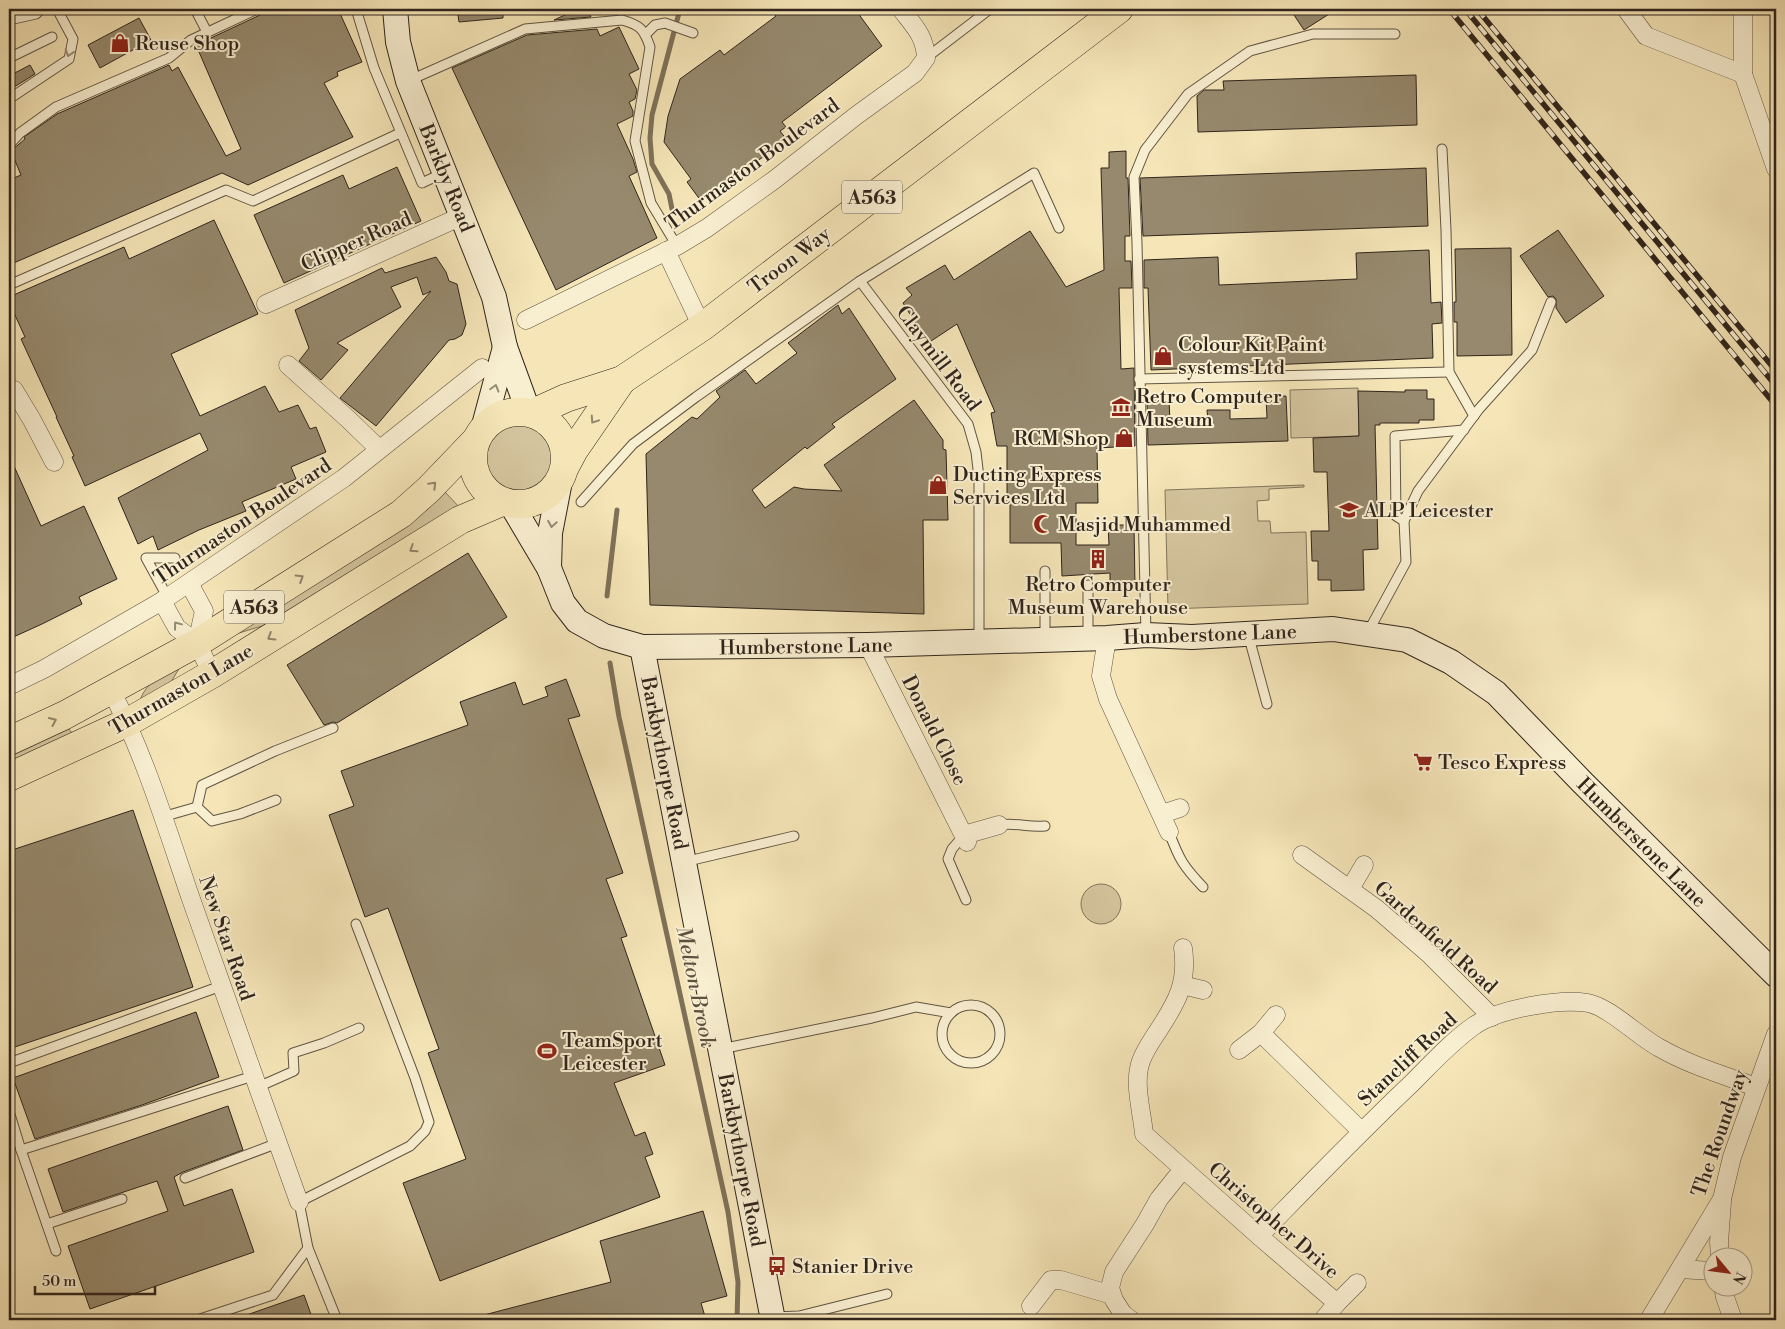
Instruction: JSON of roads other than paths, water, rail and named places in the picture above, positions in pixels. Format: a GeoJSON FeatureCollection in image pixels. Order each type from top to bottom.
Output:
{"type":"FeatureCollection","features":[{"type":"Feature","properties":{"kind":"highway","name":"Troon Way"},"geometry":{"type":"LineString","coordinates":[[531,413],[566,398],[622,380],[702,327],[1120,9]]}},
{"type":"Feature","properties":{"kind":"highway","name":"Troon Way"},"geometry":{"type":"LineString","coordinates":[[562,474],[574,450],[622,380]]}},
{"type":"Feature","properties":{"kind":"highway"},"geometry":{"type":"LineString","coordinates":[[511,412],[531,413],[545,419],[559,434],[566,454],[562,474],[551,492],[539,500],[525,504],[507,503],[490,494],[480,483],[474,470],[472,455],[479,435],[500,415],[511,412]]}},
{"type":"Feature","properties":{"kind":"highway","name":"Thurmaston Lane"},"geometry":{"type":"LineString","coordinates":[[9,740],[65,715],[197,643],[401,514],[429,489],[479,435]]}},
{"type":"Feature","properties":{"kind":"highway","name":"Thurmaston Lane"},"geometry":{"type":"LineString","coordinates":[[9,777],[128,722],[212,674],[460,520],[507,503]]}},
{"type":"Feature","properties":{"kind":"street","name":"Barkby Road"},"geometry":{"type":"LineString","coordinates":[[395,9],[398,42],[408,81],[494,297],[504,347],[531,413]]}},
{"type":"Feature","properties":{"kind":"street"},"geometry":{"type":"LineString","coordinates":[[901,9],[919,32],[926,45],[926,58]]}},
{"type":"Feature","properties":{"kind":"street"},"geometry":{"type":"LineString","coordinates":[[1626,9],[1646,36],[1743,74]]}},
{"type":"Feature","properties":{"kind":"street"},"geometry":{"type":"LineString","coordinates":[[1743,9],[1743,74],[1776,169]]}},
{"type":"Feature","properties":{"kind":"street","name":"Thurmaston Boulevard"},"geometry":{"type":"LineString","coordinates":[[526,320],[672,248],[707,228],[774,180],[857,115],[915,73],[926,58]]}},
{"type":"Feature","properties":{"kind":"street","name":"Clipper Road"},"geometry":{"type":"LineString","coordinates":[[266,304],[462,216]]}},
{"type":"Feature","properties":{"kind":"street"},"geometry":{"type":"LineString","coordinates":[[672,248],[702,327]]}},
{"type":"Feature","properties":{"kind":"street","name":"Barkby Road"},"geometry":{"type":"LineString","coordinates":[[479,435],[504,347]]}},
{"type":"Feature","properties":{"kind":"street"},"geometry":{"type":"LineString","coordinates":[[288,365],[379,449]]}},
{"type":"Feature","properties":{"kind":"street","name":"Thurmaston Boulevard"},"geometry":{"type":"LineString","coordinates":[[10,684],[44,669],[165,600],[344,478],[482,368]]}},
{"type":"Feature","properties":{"kind":"street"},"geometry":{"type":"LineString","coordinates":[[9,391],[14,390],[54,462]]}},
{"type":"Feature","properties":{"kind":"street","name":"Humberstone Lane"},"geometry":{"type":"LineString","coordinates":[[549,568],[550,532],[562,474]]}},
{"type":"Feature","properties":{"kind":"street","name":"Humberstone Lane"},"geometry":{"type":"LineString","coordinates":[[507,503],[549,568],[564,603],[577,621],[604,636],[642,647],[868,645],[1098,639],[1146,635],[1192,637],[1333,629],[1407,640],[1451,662],[1496,693],[1582,782],[1776,975]]}},
{"type":"Feature","properties":{"kind":"street"},"geometry":{"type":"LineString","coordinates":[[189,583],[204,611],[197,643]]}},
{"type":"Feature","properties":{"kind":"street"},"geometry":{"type":"LineString","coordinates":[[165,600],[178,628],[197,643],[212,674]]}},
{"type":"Feature","properties":{"kind":"street"},"geometry":{"type":"LineString","coordinates":[[1098,639],[1101,676],[1108,699],[1169,832]]}},
{"type":"Feature","properties":{"kind":"street","name":"Donald Close"},"geometry":{"type":"LineString","coordinates":[[868,645],[965,839]]}},
{"type":"Feature","properties":{"kind":"street","name":"Barkbythorpe Road"},"geometry":{"type":"LineString","coordinates":[[642,647],[773,1319]]}},
{"type":"Feature","properties":{"kind":"street","name":"New Star Road"},"geometry":{"type":"LineString","coordinates":[[112,690],[128,722],[299,1202]]}},
{"type":"Feature","properties":{"kind":"street"},"geometry":{"type":"LineString","coordinates":[[1162,814],[1180,808]]}},
{"type":"Feature","properties":{"kind":"street"},"geometry":{"type":"LineString","coordinates":[[965,839],[999,826]]}},
{"type":"Feature","properties":{"kind":"street","name":"Gardenfield Road"},"geometry":{"type":"LineString","coordinates":[[1302,855],[1378,909],[1429,954],[1492,1017]]}},
{"type":"Feature","properties":{"kind":"street","name":"Gardenfield Road"},"geometry":{"type":"LineString","coordinates":[[1350,889],[1364,865]]}},
{"type":"Feature","properties":{"kind":"street","name":"Christopher Drive"},"geometry":{"type":"LineString","coordinates":[[1183,948],[1184,976],[1178,999],[1140,1062],[1138,1079],[1144,1134],[1337,1302]]}},
{"type":"Feature","properties":{"kind":"street"},"geometry":{"type":"LineString","coordinates":[[1182,985],[1203,990]]}},
{"type":"Feature","properties":{"kind":"street","name":"Stancliff Road"},"geometry":{"type":"LineString","coordinates":[[1259,1236],[1361,1131],[1451,1046],[1476,1025],[1492,1017],[1536,1005],[1565,1002],[1590,1004],[1616,1017],[1659,1048],[1690,1063],[1756,1087]]}},
{"type":"Feature","properties":{"kind":"street"},"geometry":{"type":"LineString","coordinates":[[1239,1050],[1261,1033],[1276,1015]]}},
{"type":"Feature","properties":{"kind":"street"},"geometry":{"type":"LineString","coordinates":[[1261,1033],[1361,1131]]}},
{"type":"Feature","properties":{"kind":"street","name":"The Roundway"},"geometry":{"type":"LineString","coordinates":[[1650,1320],[1722,1199],[1732,1157],[1776,1034]]}},
{"type":"Feature","properties":{"kind":"street","name":"Christopher Drive"},"geometry":{"type":"LineString","coordinates":[[1112,1295],[1110,1288],[1114,1272],[1159,1199],[1183,1168]]}},
{"type":"Feature","properties":{"kind":"street"},"geometry":{"type":"LineString","coordinates":[[1719,1246],[1722,1199]]}},
{"type":"Feature","properties":{"kind":"street"},"geometry":{"type":"LineString","coordinates":[[1680,1269],[1702,1270]]}},
{"type":"Feature","properties":{"kind":"street"},"geometry":{"type":"LineString","coordinates":[[1031,1306],[1051,1280],[1061,1280],[1112,1295],[1123,1314],[1131,1320]]}},
{"type":"Feature","properties":{"kind":"street","name":"Christopher Drive"},"geometry":{"type":"LineString","coordinates":[[1323,1320],[1337,1302],[1357,1282]]}},
{"type":"Feature","properties":{"kind":"street"},"geometry":{"type":"LineString","coordinates":[[1725,1296],[1733,1320]]}},
{"type":"Feature","properties":{"kind":"lane"},"geometry":{"type":"LineString","coordinates":[[9,20],[36,14],[41,9]]}},
{"type":"Feature","properties":{"kind":"lane"},"geometry":{"type":"LineString","coordinates":[[9,99],[69,59],[73,39],[57,9]]}},
{"type":"Feature","properties":{"kind":"lane"},"geometry":{"type":"LineString","coordinates":[[9,145],[20,134],[56,107],[170,58],[191,40],[257,9]]}},
{"type":"Feature","properties":{"kind":"lane"},"geometry":{"type":"LineString","coordinates":[[356,9],[374,68],[422,183],[445,172]]}},
{"type":"Feature","properties":{"kind":"lane"},"geometry":{"type":"LineString","coordinates":[[926,58],[990,9]]}},
{"type":"Feature","properties":{"kind":"lane"},"geometry":{"type":"LineString","coordinates":[[196,10],[207,32]]}},
{"type":"Feature","properties":{"kind":"lane"},"geometry":{"type":"LineString","coordinates":[[408,81],[525,28],[622,20],[636,23],[646,34],[650,47],[635,141],[652,203],[672,248]]}},
{"type":"Feature","properties":{"kind":"lane"},"geometry":{"type":"LineString","coordinates":[[646,34],[655,25],[665,23],[693,33]]}},
{"type":"Feature","properties":{"kind":"lane"},"geometry":{"type":"LineString","coordinates":[[1146,635],[1134,177],[1145,150],[1188,94],[1250,51],[1314,34],[1395,34]]}},
{"type":"Feature","properties":{"kind":"lane"},"geometry":{"type":"LineString","coordinates":[[9,58],[52,36]]}},
{"type":"Feature","properties":{"kind":"lane"},"geometry":{"type":"LineString","coordinates":[[9,284],[226,190],[253,201],[400,134]]}},
{"type":"Feature","properties":{"kind":"lane"},"geometry":{"type":"LineString","coordinates":[[1442,149],[1446,230],[1448,372],[1474,416]]}},
{"type":"Feature","properties":{"kind":"lane"},"geometry":{"type":"LineString","coordinates":[[582,502],[634,444],[696,396],[860,281],[1034,173],[1059,228]]}},
{"type":"Feature","properties":{"kind":"lane","name":"Claymill Road"},"geometry":{"type":"LineString","coordinates":[[860,281],[968,424],[976,452],[979,478],[979,642]]}},
{"type":"Feature","properties":{"kind":"lane"},"geometry":{"type":"LineString","coordinates":[[1367,634],[1406,562],[1404,521],[1418,491],[1474,416],[1532,350],[1551,302]]}},
{"type":"Feature","properties":{"kind":"lane"},"geometry":{"type":"LineString","coordinates":[[1139,379],[1448,372]]}},
{"type":"Feature","properties":{"kind":"lane"},"geometry":{"type":"LineString","coordinates":[[1404,521],[1396,516],[1395,436],[1464,430]]}},
{"type":"Feature","properties":{"kind":"lane"},"geometry":{"type":"LineString","coordinates":[[165,600],[146,558],[175,558]]}},
{"type":"Feature","properties":{"kind":"lane"},"geometry":{"type":"LineString","coordinates":[[1045,571],[1045,640]]}},
{"type":"Feature","properties":{"kind":"lane"},"geometry":{"type":"LineString","coordinates":[[1088,585],[1098,639]]}},
{"type":"Feature","properties":{"kind":"lane"},"geometry":{"type":"LineString","coordinates":[[1248,634],[1267,704]]}},
{"type":"Feature","properties":{"kind":"lane"},"geometry":{"type":"LineString","coordinates":[[197,807],[202,785],[275,751],[333,728]]}},
{"type":"Feature","properties":{"kind":"lane"},"geometry":{"type":"LineString","coordinates":[[197,807],[212,821],[240,814],[276,800]]}},
{"type":"Feature","properties":{"kind":"lane"},"geometry":{"type":"LineString","coordinates":[[162,817],[197,807]]}},
{"type":"Feature","properties":{"kind":"lane"},"geometry":{"type":"LineString","coordinates":[[999,826],[1014,824],[1032,828],[1045,826]]}},
{"type":"Feature","properties":{"kind":"lane"},"geometry":{"type":"LineString","coordinates":[[1169,832],[1182,863],[1203,887]]}},
{"type":"Feature","properties":{"kind":"lane"},"geometry":{"type":"LineString","coordinates":[[684,862],[794,836]]}},
{"type":"Feature","properties":{"kind":"lane"},"geometry":{"type":"LineString","coordinates":[[965,839],[952,849],[948,859],[966,900]]}},
{"type":"Feature","properties":{"kind":"lane"},"geometry":{"type":"LineString","coordinates":[[338,1320],[308,1248],[299,1202],[410,1146],[425,1131],[429,1122],[415,1078],[356,924]]}},
{"type":"Feature","properties":{"kind":"lane"},"geometry":{"type":"LineString","coordinates":[[9,1063],[221,986]]}},
{"type":"Feature","properties":{"kind":"lane"},"geometry":{"type":"LineString","coordinates":[[721,1049],[916,1007],[951,1012],[959,1007],[968,1005],[986,1009],[998,1023],[999,1042],[989,1058],[980,1063],[970,1064],[960,1062],[951,1057],[945,1049],[942,1040],[945,1020],[951,1012]]}},
{"type":"Feature","properties":{"kind":"lane"},"geometry":{"type":"LineString","coordinates":[[21,1150],[294,1071],[293,1053],[324,1043],[359,1028]]}},
{"type":"Feature","properties":{"kind":"lane"},"geometry":{"type":"LineString","coordinates":[[9,1111],[56,1251]]}},
{"type":"Feature","properties":{"kind":"lane"},"geometry":{"type":"LineString","coordinates":[[184,1178],[278,1143]]}},
{"type":"Feature","properties":{"kind":"lane"},"geometry":{"type":"LineString","coordinates":[[47,1224],[122,1199]]}},
{"type":"Feature","properties":{"kind":"lane"},"geometry":{"type":"LineString","coordinates":[[197,1320],[274,1295],[308,1248]]}},
{"type":"Feature","properties":{"kind":"lane"},"geometry":{"type":"LineString","coordinates":[[773,1319],[799,1316],[887,1294]]}},
{"type":"Feature","properties":{"kind":"waterway","name":"Melton Brook"},"geometry":{"type":"LineString","coordinates":[[672,209],[669,194],[652,164],[650,138],[652,115],[680,9]]}},
{"type":"Feature","properties":{"kind":"waterway","name":"Melton Brook"},"geometry":{"type":"LineString","coordinates":[[607,596],[617,510]]}},
{"type":"Feature","properties":{"kind":"waterway","name":"Melton Brook"},"geometry":{"type":"LineString","coordinates":[[610,663],[619,717],[728,1212],[738,1282],[737,1320]]}},
{"type":"Feature","properties":{"kind":"railway"},"geometry":{"type":"LineString","coordinates":[[1449,9],[1776,406]]}},
{"type":"Feature","properties":{"kind":"railway"},"geometry":{"type":"LineString","coordinates":[[1465,9],[1776,386]]}},
{"type":"Feature","properties":{"kind":"railway"},"geometry":{"type":"LineString","coordinates":[[1477,9],[1776,371]]}},
{"type":"Feature","properties":{"kind":"place","name":"Reuse Shop"},"geometry":{"type":"Point","coordinates":[120,43]}},
{"type":"Feature","properties":{"kind":"place","name":"Colour Kit Paint systems Ltd"},"geometry":{"type":"Point","coordinates":[1163,356]}},
{"type":"Feature","properties":{"kind":"place","name":"Retro Computer Museum"},"geometry":{"type":"Point","coordinates":[1121,407]}},
{"type":"Feature","properties":{"kind":"place","name":"RCM Shop"},"geometry":{"type":"Point","coordinates":[1124,438]}},
{"type":"Feature","properties":{"kind":"place","name":"Ducting Express Services Ltd"},"geometry":{"type":"Point","coordinates":[938,485]}},
{"type":"Feature","properties":{"kind":"place","name":"ALP Leicester"},"geometry":{"type":"Point","coordinates":[1349,510]}},
{"type":"Feature","properties":{"kind":"place","name":"Masjid Muhammed"},"geometry":{"type":"Point","coordinates":[1043,524]}},
{"type":"Feature","properties":{"kind":"place","name":"Retro Computer Museum Warehouse"},"geometry":{"type":"Point","coordinates":[1098,559]}},
{"type":"Feature","properties":{"kind":"place","name":"Tesco Express"},"geometry":{"type":"Point","coordinates":[1423,762]}},
{"type":"Feature","properties":{"kind":"place","name":"TeamSport Leicester"},"geometry":{"type":"Point","coordinates":[547,1051]}},
{"type":"Feature","properties":{"kind":"place","name":"Stanier Drive"},"geometry":{"type":"Point","coordinates":[777,1266]}}]}
